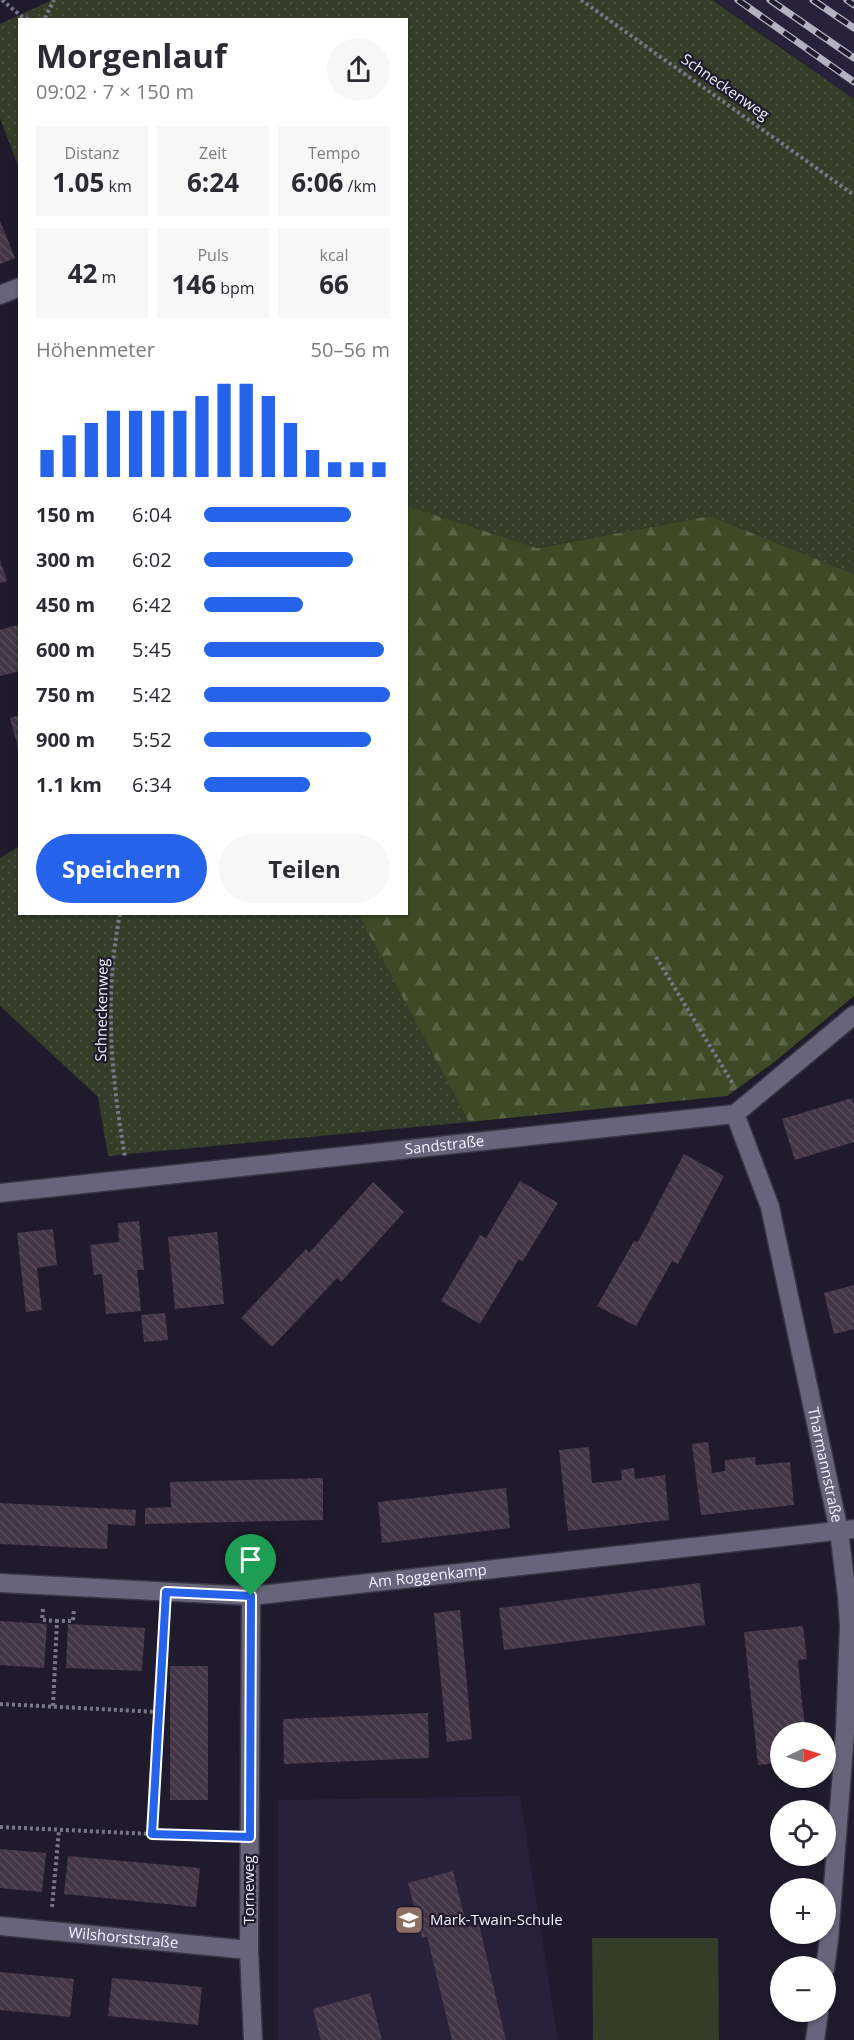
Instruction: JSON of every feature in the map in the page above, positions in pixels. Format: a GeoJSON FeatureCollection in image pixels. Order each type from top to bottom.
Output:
{"type":"FeatureCollection","features":[{"type":"Feature","properties":{"kind":"street"},"geometry":{"type":"LineString","coordinates":[[0,296],[18,288]]}},
{"type":"Feature","properties":{"kind":"street"},"geometry":{"type":"LineString","coordinates":[[740,1109],[854,1015]]}},
{"type":"Feature","properties":{"kind":"street","name":"Sandstraße"},"geometry":{"type":"LineString","coordinates":[[0,1193],[740,1109]]}},
{"type":"Feature","properties":{"kind":"street","name":"Tharmannstraße"},"geometry":{"type":"LineString","coordinates":[[740,1109],[770,1208],[846,1531],[849,1626],[845,1732],[827,1956]]}},
{"type":"Feature","properties":{"kind":"street","name":"Am Roggenkamp"},"geometry":{"type":"LineString","coordinates":[[0,1583],[251,1596],[846,1531]]}},
{"type":"Feature","properties":{"kind":"street","name":"Torneweg"},"geometry":{"type":"LineString","coordinates":[[251,1596],[249,1950],[253,2040]]}},
{"type":"Feature","properties":{"kind":"street","name":"Wilshorststraße"},"geometry":{"type":"LineString","coordinates":[[0,1926],[249,1950]]}},
{"type":"Feature","properties":{"kind":"street"},"geometry":{"type":"LineString","coordinates":[[815,2040],[818,2022]]}},
{"type":"Feature","properties":{"kind":"path"},"geometry":{"type":"LineString","coordinates":[[2,0],[26,18]]}},
{"type":"Feature","properties":{"kind":"path"},"geometry":{"type":"LineString","coordinates":[[46,18],[54,0]]}},
{"type":"Feature","properties":{"kind":"path","name":"Schneckenweg"},"geometry":{"type":"LineString","coordinates":[[581,0],[854,195]]}},
{"type":"Feature","properties":{"kind":"path","name":"Schneckenweg"},"geometry":{"type":"LineString","coordinates":[[120,915],[113,970],[110,1038],[113,1084],[129,1179]]}},
{"type":"Feature","properties":{"kind":"path"},"geometry":{"type":"LineString","coordinates":[[656,957],[740,1109]]}},
{"type":"Feature","properties":{"kind":"path"},"geometry":{"type":"LineString","coordinates":[[53,1706],[57,1620],[73,1621],[75,1587]]}},
{"type":"Feature","properties":{"kind":"path"},"geometry":{"type":"LineString","coordinates":[[152,1834],[166,1592]]}},
{"type":"Feature","properties":{"kind":"path"},"geometry":{"type":"LineString","coordinates":[[0,1704],[159,1712]]}},
{"type":"Feature","properties":{"kind":"path"},"geometry":{"type":"LineString","coordinates":[[0,1827],[250,1837]]}},
{"type":"Feature","properties":{"kind":"path"},"geometry":{"type":"LineString","coordinates":[[50,1931],[59,1830]]}},
{"type":"Feature","properties":{"kind":"shaded area"},"geometry":{"type":"Polygon","coordinates":[[[712,0],[854,0],[854,100],[769,38],[712,0]]]}},
{"type":"Feature","properties":{"kind":"shaded area","name":"Mark-Twain-Schule"},"geometry":{"type":"Polygon","coordinates":[[[520,1796],[558,2040],[278,2040],[278,1800],[520,1796]]]}},
{"type":"Feature","properties":{"kind":"green space"},"geometry":{"type":"Polygon","coordinates":[[[52,0],[712,0],[854,99],[854,574],[710,516],[536,548],[408,506],[408,18],[18,18],[18,165],[0,118],[0,24],[52,0]]]}},
{"type":"Feature","properties":{"kind":"green space"},"geometry":{"type":"Polygon","coordinates":[[[408,506],[537,548],[710,516],[854,574],[854,996],[773,1063],[727,1096],[469,1122],[359,915],[408,915],[408,506]]]}},
{"type":"Feature","properties":{"kind":"green space"},"geometry":{"type":"Polygon","coordinates":[[[18,847],[18,915],[359,915],[469,1122],[108,1156],[98,1097],[0,1006],[0,858],[18,847]]]}},
{"type":"Feature","properties":{"kind":"green space"},"geometry":{"type":"Polygon","coordinates":[[[592,1938],[718,1938],[719,2040],[593,2040],[592,1938]]]}},
{"type":"Feature","properties":{"kind":"building"},"geometry":{"type":"Polygon","coordinates":[[[0,221],[15,258],[0,264],[0,221]]]}},
{"type":"Feature","properties":{"kind":"building"},"geometry":{"type":"Polygon","coordinates":[[[0,560],[7,581],[0,583],[0,560]]]}},
{"type":"Feature","properties":{"kind":"building"},"geometry":{"type":"Polygon","coordinates":[[[17,625],[18,628],[18,672],[0,676],[0,630],[17,625]]]}},
{"type":"Feature","properties":{"kind":"building"},"geometry":{"type":"Polygon","coordinates":[[[18,716],[18,748],[10,718],[18,716]]]}},
{"type":"Feature","properties":{"kind":"building"},"geometry":{"type":"Polygon","coordinates":[[[852,1098],[854,1142],[795,1160],[782,1119],[852,1098]]]}},
{"type":"Feature","properties":{"kind":"building"},"geometry":{"type":"Polygon","coordinates":[[[684,1154],[724,1176],[678,1264],[672,1261],[636,1326],[597,1306],[634,1241],[638,1242],[684,1154]]]}},
{"type":"Feature","properties":{"kind":"building"},"geometry":{"type":"Polygon","coordinates":[[[520,1181],[558,1203],[523,1261],[519,1259],[480,1324],[441,1301],[480,1235],[486,1238],[520,1181]]]}},
{"type":"Feature","properties":{"kind":"building"},"geometry":{"type":"Polygon","coordinates":[[[373,1182],[404,1212],[341,1282],[337,1278],[272,1347],[241,1318],[306,1249],[309,1253],[373,1182]]]}},
{"type":"Feature","properties":{"kind":"building"},"geometry":{"type":"Polygon","coordinates":[[[139,1221],[144,1270],[137,1270],[141,1311],[106,1314],[102,1274],[94,1275],[90,1245],[119,1242],[118,1223],[139,1221]]]}},
{"type":"Feature","properties":{"kind":"building"},"geometry":{"type":"Polygon","coordinates":[[[53,1229],[57,1265],[37,1268],[42,1310],[26,1312],[17,1233],[53,1229]]]}},
{"type":"Feature","properties":{"kind":"building"},"geometry":{"type":"Polygon","coordinates":[[[217,1232],[224,1304],[175,1309],[168,1237],[217,1232]]]}},
{"type":"Feature","properties":{"kind":"building"},"geometry":{"type":"Polygon","coordinates":[[[854,1285],[854,1329],[834,1334],[824,1293],[854,1285]]]}},
{"type":"Feature","properties":{"kind":"building"},"geometry":{"type":"Polygon","coordinates":[[[165,1313],[168,1340],[144,1342],[141,1315],[165,1313]]]}},
{"type":"Feature","properties":{"kind":"building"},"geometry":{"type":"Polygon","coordinates":[[[708,1442],[712,1473],[725,1471],[725,1460],[755,1457],[756,1465],[790,1462],[794,1505],[701,1515],[692,1444],[708,1442]]]}},
{"type":"Feature","properties":{"kind":"building"},"geometry":{"type":"Polygon","coordinates":[[[589,1447],[592,1483],[622,1480],[621,1470],[634,1468],[635,1479],[665,1475],[669,1520],[568,1531],[559,1450],[589,1447]]]}},
{"type":"Feature","properties":{"kind":"building"},"geometry":{"type":"Polygon","coordinates":[[[323,1478],[323,1520],[145,1524],[145,1508],[171,1507],[170,1482],[323,1478]]]}},
{"type":"Feature","properties":{"kind":"building"},"geometry":{"type":"Polygon","coordinates":[[[506,1488],[510,1528],[382,1543],[378,1502],[506,1488]]]}},
{"type":"Feature","properties":{"kind":"building"},"geometry":{"type":"Polygon","coordinates":[[[0,1503],[136,1510],[135,1526],[108,1524],[107,1549],[0,1544],[0,1503]]]}},
{"type":"Feature","properties":{"kind":"building"},"geometry":{"type":"Polygon","coordinates":[[[700,1583],[705,1625],[504,1650],[499,1608],[700,1583]]]}},
{"type":"Feature","properties":{"kind":"building"},"geometry":{"type":"Polygon","coordinates":[[[460,1610],[472,1739],[447,1742],[434,1613],[460,1610]]]}},
{"type":"Feature","properties":{"kind":"building"},"geometry":{"type":"Polygon","coordinates":[[[0,1621],[47,1624],[44,1668],[0,1665],[0,1621]]]}},
{"type":"Feature","properties":{"kind":"building"},"geometry":{"type":"Polygon","coordinates":[[[68,1624],[145,1628],[142,1671],[66,1668],[68,1624]]]}},
{"type":"Feature","properties":{"kind":"building"},"geometry":{"type":"Polygon","coordinates":[[[803,1626],[807,1659],[798,1660],[804,1722],[770,1722],[770,1764],[758,1765],[744,1632],[803,1626]]]}},
{"type":"Feature","properties":{"kind":"building"},"geometry":{"type":"Polygon","coordinates":[[[170,1666],[208,1666],[208,1800],[170,1800],[170,1666]]]}},
{"type":"Feature","properties":{"kind":"building"},"geometry":{"type":"Polygon","coordinates":[[[428,1713],[429,1758],[284,1764],[283,1719],[428,1713]]]}},
{"type":"Feature","properties":{"kind":"building"},"geometry":{"type":"Polygon","coordinates":[[[0,1849],[46,1853],[42,1892],[0,1888],[0,1849]]]}},
{"type":"Feature","properties":{"kind":"building"},"geometry":{"type":"Polygon","coordinates":[[[68,1856],[200,1868],[196,1907],[64,1894],[68,1856]]]}},
{"type":"Feature","properties":{"kind":"building"},"geometry":{"type":"Polygon","coordinates":[[[453,1871],[467,1927],[479,1924],[506,2040],[452,2040],[427,1936],[422,1938],[408,1883],[453,1871]]]}},
{"type":"Feature","properties":{"kind":"building"},"geometry":{"type":"Polygon","coordinates":[[[0,1972],[74,1979],[70,2017],[0,2010],[0,1972]]]}},
{"type":"Feature","properties":{"kind":"building"},"geometry":{"type":"Polygon","coordinates":[[[112,1978],[202,1987],[198,2025],[108,2016],[112,1978]]]}},
{"type":"Feature","properties":{"kind":"building"},"geometry":{"type":"Polygon","coordinates":[[[370,1993],[382,2040],[321,2040],[313,2009],[370,1993]]]}},
{"type":"Feature","properties":{"kind":"railway"},"geometry":{"type":"LineString","coordinates":[[738,0],[854,82]]}},
{"type":"Feature","properties":{"kind":"railway"},"geometry":{"type":"LineString","coordinates":[[770,0],[854,58]]}},
{"type":"Feature","properties":{"kind":"railway"},"geometry":{"type":"LineString","coordinates":[[813,0],[854,28]]}},
{"type":"Feature","properties":{"kind":"railway"},"geometry":{"type":"LineString","coordinates":[[847,0],[854,5]]}},
{"type":"Feature","properties":{"kind":"place","name":"Mark-Twain-Schule"},"geometry":{"type":"Point","coordinates":[409,1920]}},
{"type":"Feature","properties":{"kind":"route"},"geometry":{"type":"LineString","coordinates":[[166,1592],[251,1596],[250,1837],[152,1834],[166,1592]]}}]}
